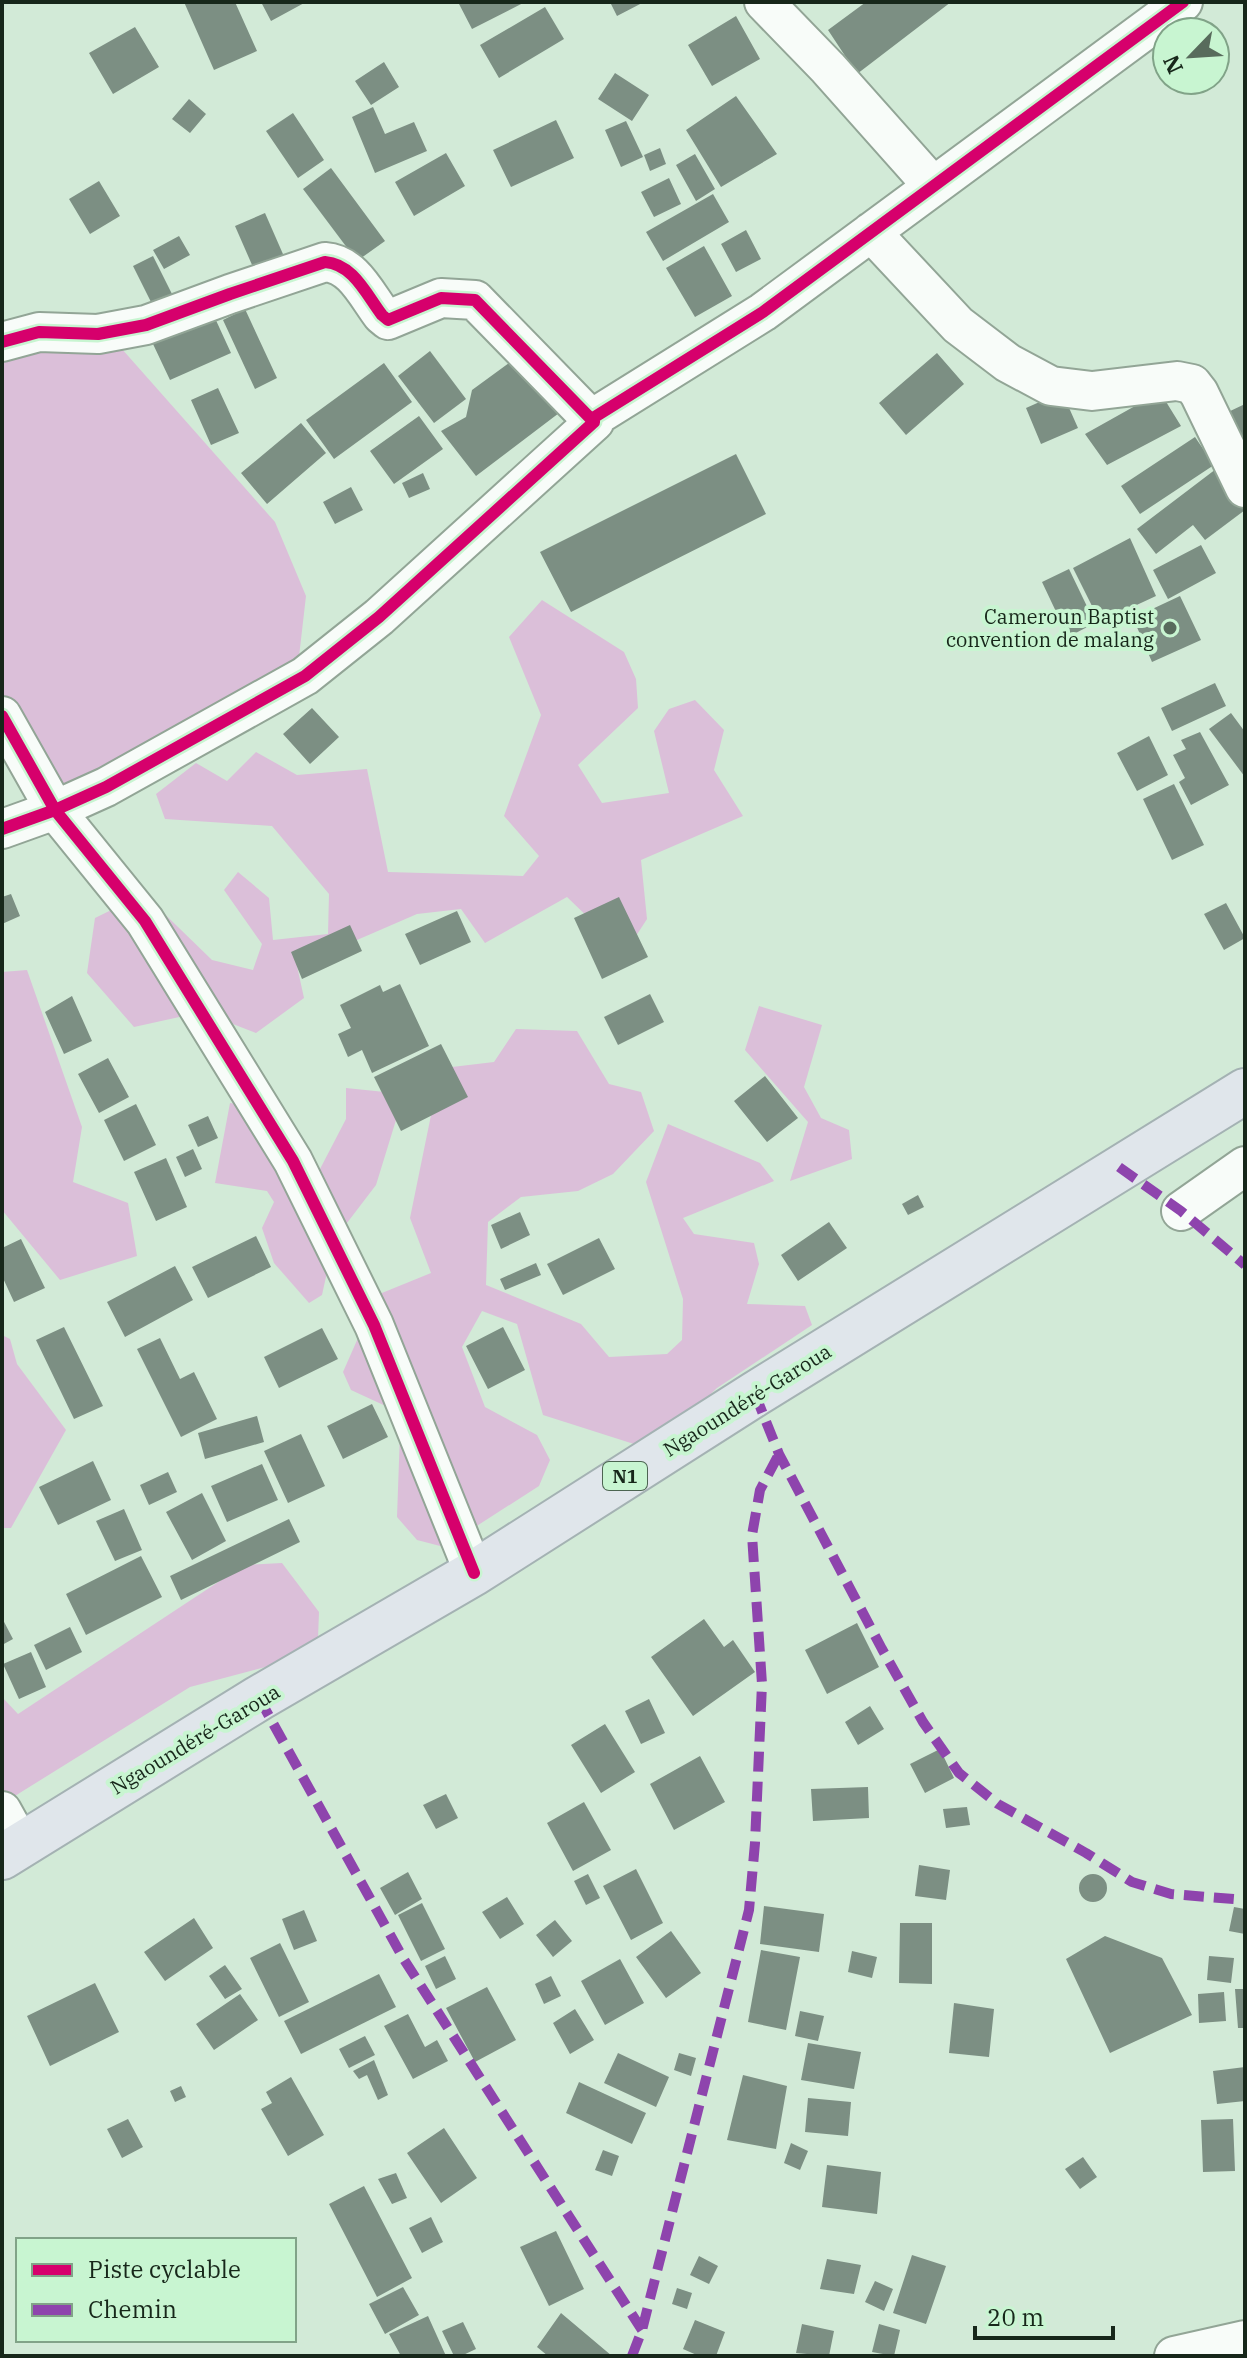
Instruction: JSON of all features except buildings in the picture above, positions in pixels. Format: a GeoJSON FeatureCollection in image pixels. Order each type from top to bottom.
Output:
{"type":"FeatureCollection","features":[{"type":"Feature","properties":{"kind":"highway","name":"Ngaoundéré-Garoua"},"geometry":{"type":"LineString","coordinates":[[8,1837],[259,1698],[474,1573],[755,1394],[1245,1091]]}},
{"type":"Feature","properties":{"kind":"street"},"geometry":{"type":"LineString","coordinates":[[764,2],[828,68],[933,186]]}},
{"type":"Feature","properties":{"kind":"street"},"geometry":{"type":"LineString","coordinates":[[2,829],[106,787],[305,676],[379,617],[594,422],[593,418],[763,312],[1183,2]]}},
{"type":"Feature","properties":{"kind":"street"},"geometry":{"type":"LineString","coordinates":[[871,232],[958,325],[1008,363],[1051,386],[1092,391],[1177,381],[1192,384],[1245,488]]}},
{"type":"Feature","properties":{"kind":"street"},"geometry":{"type":"LineString","coordinates":[[2,342],[39,332],[98,334],[146,325],[311,266],[336,263],[347,268],[388,320],[441,298],[475,300],[594,422]]}},
{"type":"Feature","properties":{"kind":"street"},"geometry":{"type":"LineString","coordinates":[[2,716],[55,810],[145,921],[293,1161],[374,1325],[474,1573]]}},
{"type":"Feature","properties":{"kind":"street"},"geometry":{"type":"LineString","coordinates":[[1181,1211],[1245,1166]]}},
{"type":"Feature","properties":{"kind":"street"},"geometry":{"type":"LineString","coordinates":[[1174,2356],[1245,2340]]}},
{"type":"Feature","properties":{"kind":"shaded area"},"geometry":{"type":"Polygon","coordinates":[[[91,314],[275,522],[306,596],[297,674],[64,827],[2,732],[2,336],[91,314]]]}},
{"type":"Feature","properties":{"kind":"shaded area"},"geometry":{"type":"Polygon","coordinates":[[[542,600],[624,652],[636,679],[638,708],[578,765],[602,803],[669,793],[654,731],[669,709],[695,700],[724,730],[714,770],[743,816],[641,860],[647,919],[625,953],[567,897],[485,943],[461,909],[417,914],[297,966],[304,998],[256,1033],[202,1012],[134,1027],[87,973],[95,918],[144,894],[212,960],[253,970],[262,944],[224,890],[238,872],[269,898],[273,940],[328,934],[329,894],[272,826],[165,819],[156,794],[196,763],[227,781],[256,752],[297,775],[367,769],[388,872],[523,876],[539,856],[504,816],[541,715],[509,637],[542,600]]]}},
{"type":"Feature","properties":{"kind":"shaded area"},"geometry":{"type":"Polygon","coordinates":[[[27,970],[82,1127],[73,1182],[128,1203],[137,1256],[60,1280],[2,1210],[2,972],[27,970]]]}},
{"type":"Feature","properties":{"kind":"shaded area"},"geometry":{"type":"Polygon","coordinates":[[[759,1006],[822,1025],[804,1087],[821,1118],[849,1130],[852,1159],[790,1181],[808,1122],[745,1050],[759,1006]]]}},
{"type":"Feature","properties":{"kind":"shaded area"},"geometry":{"type":"Polygon","coordinates":[[[516,1029],[577,1031],[609,1084],[641,1092],[654,1131],[613,1174],[578,1191],[521,1197],[488,1222],[486,1285],[581,1324],[609,1357],[667,1354],[682,1340],[683,1299],[646,1182],[668,1124],[760,1163],[774,1181],[683,1218],[694,1234],[754,1243],[759,1264],[747,1304],[805,1306],[812,1325],[717,1388],[673,1430],[637,1445],[543,1415],[517,1324],[482,1311],[462,1347],[485,1407],[537,1435],[550,1460],[539,1486],[444,1547],[417,1540],[397,1517],[400,1433],[390,1408],[351,1390],[343,1372],[377,1295],[431,1273],[410,1218],[438,1081],[452,1067],[494,1062],[516,1029]]]}},
{"type":"Feature","properties":{"kind":"shaded area"},"geometry":{"type":"Polygon","coordinates":[[[346,1088],[404,1094],[376,1185],[334,1240],[322,1295],[309,1303],[274,1263],[262,1228],[274,1202],[267,1191],[215,1183],[230,1103],[256,1107],[288,1195],[320,1169],[346,1119],[346,1088]]]}},
{"type":"Feature","properties":{"kind":"shaded area"},"geometry":{"type":"Polygon","coordinates":[[[2,1335],[10,1339],[17,1364],[66,1430],[11,1528],[2,1528],[2,1335]]]}},
{"type":"Feature","properties":{"kind":"shaded area"},"geometry":{"type":"Polygon","coordinates":[[[282,1563],[319,1612],[318,1638],[299,1658],[190,1687],[2,1804],[2,1697],[18,1714],[244,1565],[282,1563]]]}},
{"type":"Feature","properties":{"kind":"marked path"},"geometry":{"type":"LineString","coordinates":[[1119,1167],[1181,1211],[1245,1265]]}},
{"type":"Feature","properties":{"kind":"marked path"},"geometry":{"type":"LineString","coordinates":[[755,1394],[779,1454],[882,1649],[923,1722],[959,1773],[998,1804],[1132,1882],[1171,1894],[1245,1900]]}},
{"type":"Feature","properties":{"kind":"marked path"},"geometry":{"type":"LineString","coordinates":[[632,2356],[642,2330],[749,1910],[762,1684],[752,1535],[760,1490],[779,1454]]}},
{"type":"Feature","properties":{"kind":"marked path"},"geometry":{"type":"LineString","coordinates":[[259,1698],[403,1958],[642,2330]]}},
{"type":"Feature","properties":{"kind":"cycle path"},"geometry":{"type":"LineString","coordinates":[[2,829],[106,787],[305,676],[379,617],[594,422],[593,418],[763,312],[1183,2]]}},
{"type":"Feature","properties":{"kind":"cycle path"},"geometry":{"type":"LineString","coordinates":[[2,342],[39,332],[98,334],[146,325],[325,262],[351,274],[388,320],[441,298],[475,300],[594,422]]}},
{"type":"Feature","properties":{"kind":"cycle path"},"geometry":{"type":"LineString","coordinates":[[2,716],[55,810],[145,921],[293,1161],[374,1325],[474,1573]]}},
{"type":"Feature","properties":{"kind":"place","name":"Cameroun Baptist convention de malang"},"geometry":{"type":"Point","coordinates":[1170,628]}}]}
